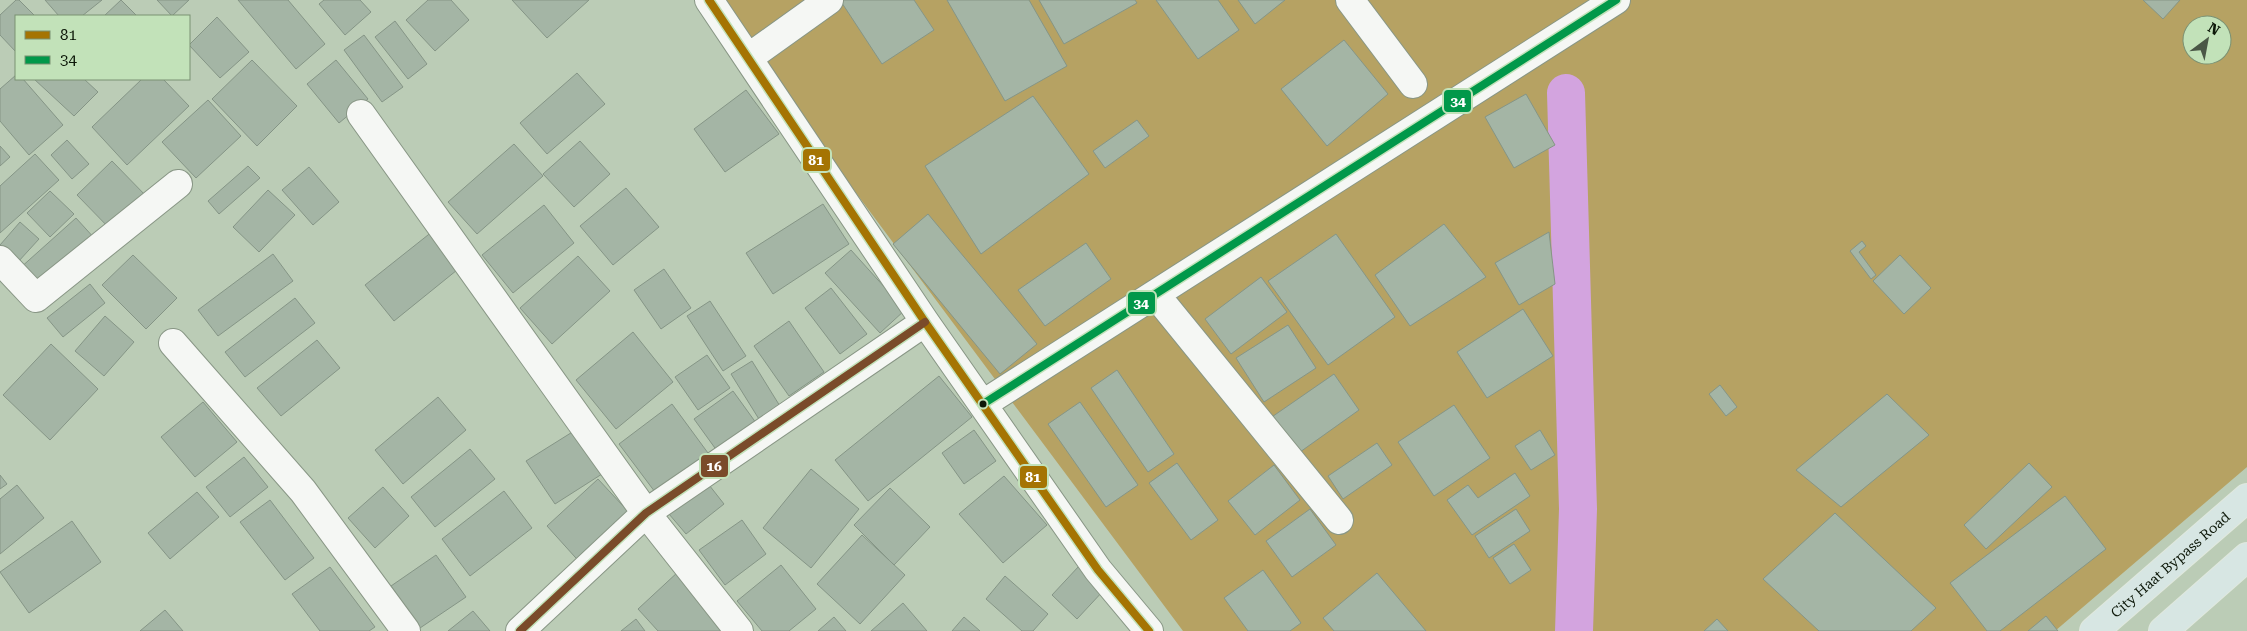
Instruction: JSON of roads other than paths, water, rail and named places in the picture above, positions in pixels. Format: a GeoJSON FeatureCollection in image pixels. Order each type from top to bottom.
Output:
{"type":"FeatureCollection","features":[{"type":"Feature","properties":{"kind":"main road","name":"City Haat Bypass Road"},"geometry":{"type":"LineString","coordinates":[[2094,631],[2247,498]]}},
{"type":"Feature","properties":{"kind":"main road"},"geometry":{"type":"LineString","coordinates":[[2163,631],[2247,557]]}},
{"type":"Feature","properties":{"kind":"street"},"geometry":{"type":"LineString","coordinates":[[709,0],[925,322],[1098,570],[1149,631]]}},
{"type":"Feature","properties":{"kind":"street"},"geometry":{"type":"LineString","coordinates":[[748,58],[830,0]]}},
{"type":"Feature","properties":{"kind":"street"},"geometry":{"type":"LineString","coordinates":[[1350,0],[1413,84]]}},
{"type":"Feature","properties":{"kind":"street"},"geometry":{"type":"LineString","coordinates":[[983,404],[1616,0]]}},
{"type":"Feature","properties":{"kind":"street"},"geometry":{"type":"LineString","coordinates":[[361,114],[646,513],[739,631]]}},
{"type":"Feature","properties":{"kind":"street"},"geometry":{"type":"LineString","coordinates":[[0,260],[36,298],[178,184]]}},
{"type":"Feature","properties":{"kind":"street"},"geometry":{"type":"LineString","coordinates":[[1155,294],[1339,520]]}},
{"type":"Feature","properties":{"kind":"street"},"geometry":{"type":"LineString","coordinates":[[520,631],[646,513],[925,322]]}},
{"type":"Feature","properties":{"kind":"street"},"geometry":{"type":"LineString","coordinates":[[173,342],[303,490],[406,631]]}},
{"type":"Feature","properties":{"kind":"waterway"},"geometry":{"type":"LineString","coordinates":[[1566,93],[1578,509],[1574,631]]}}]}
